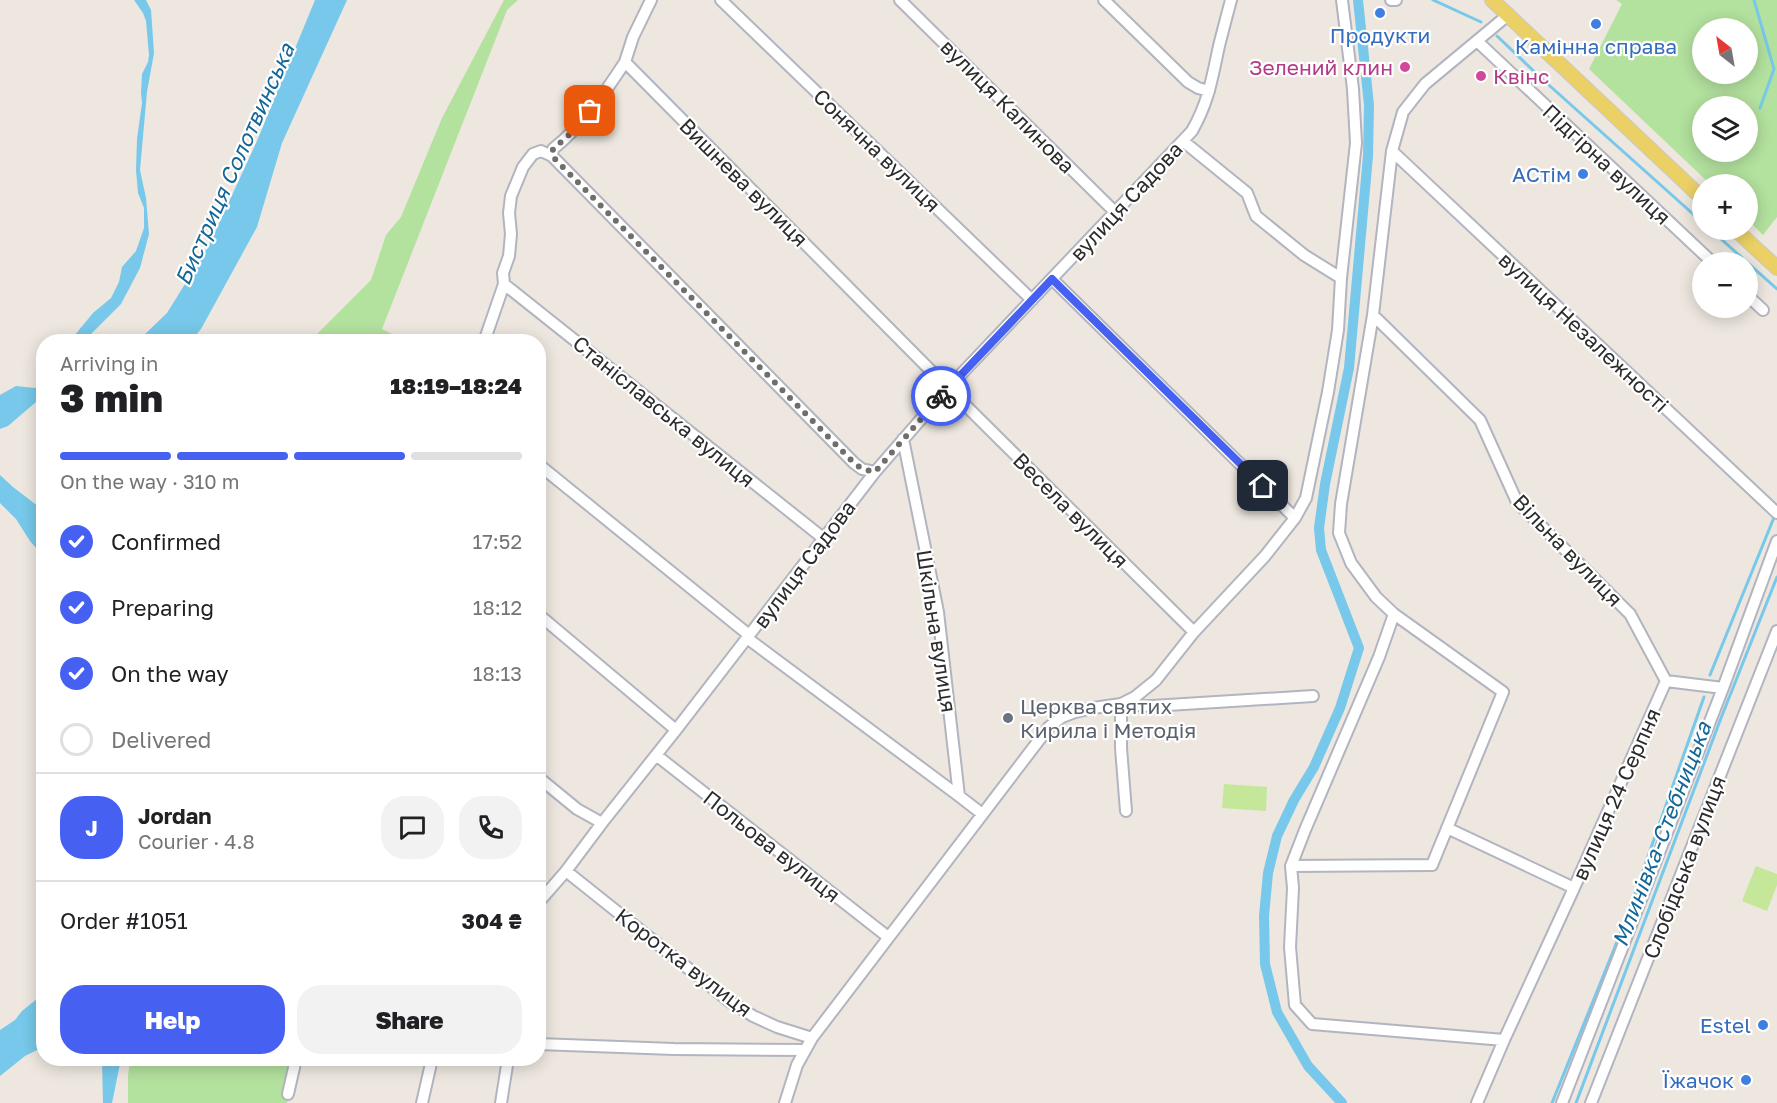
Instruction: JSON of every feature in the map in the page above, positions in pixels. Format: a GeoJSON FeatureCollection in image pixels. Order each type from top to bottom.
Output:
{"type":"FeatureCollection","features":[{"type":"Feature","properties":{"kind":"main road"},"geometry":{"type":"LineString","coordinates":[[1492,0],[1692,189]]}},
{"type":"Feature","properties":{"kind":"main road"},"geometry":{"type":"LineString","coordinates":[[1747,240],[1777,268]]}},
{"type":"Feature","properties":{"kind":"street"},"geometry":{"type":"LineString","coordinates":[[552,156],[553,149],[582,122],[625,62],[633,37],[651,0]]}},
{"type":"Feature","properties":{"kind":"street","name":"Сонячна вулиця"},"geometry":{"type":"LineString","coordinates":[[722,0],[1032,300]]}},
{"type":"Feature","properties":{"kind":"street","name":"вулиця Калинова"},"geometry":{"type":"LineString","coordinates":[[900,0],[1115,212]]}},
{"type":"Feature","properties":{"kind":"street"},"geometry":{"type":"LineString","coordinates":[[1104,0],[1188,82],[1209,91]]}},
{"type":"Feature","properties":{"kind":"street","name":"вулиця Садова"},"geometry":{"type":"LineString","coordinates":[[546,894],[875,472],[948,388],[1192,130],[1202,114],[1214,75],[1231,0]]}},
{"type":"Feature","properties":{"kind":"street"},"geometry":{"type":"LineString","coordinates":[[1121,704],[1135,697],[1156,680],[1194,632],[1265,556],[1295,518],[1306,498],[1338,330],[1341,278],[1356,143],[1353,89],[1342,0]]}},
{"type":"Feature","properties":{"kind":"street"},"geometry":{"type":"LineString","coordinates":[[1391,0],[1396,0]]}},
{"type":"Feature","properties":{"kind":"street"},"geometry":{"type":"LineString","coordinates":[[1291,866],[1432,865],[1503,692],[1394,614],[1376,597],[1352,563],[1339,533],[1341,504],[1373,315],[1392,151],[1403,112],[1425,84],[1508,15]]}},
{"type":"Feature","properties":{"kind":"street","name":"Підгірна вулиця"},"geometry":{"type":"LineString","coordinates":[[1477,41],[1701,252]]}},
{"type":"Feature","properties":{"kind":"street","name":"Вишнева вулиця"},"geometry":{"type":"LineString","coordinates":[[625,62],[948,388]]}},
{"type":"Feature","properties":{"kind":"street"},"geometry":{"type":"LineString","coordinates":[[1183,141],[1247,193],[1256,216],[1304,255],[1341,278]]}},
{"type":"Feature","properties":{"kind":"street"},"geometry":{"type":"LineString","coordinates":[[487,334],[504,284],[503,273],[509,256],[511,196],[523,167],[533,154],[541,151],[552,156],[854,463],[862,469],[875,472]]}},
{"type":"Feature","properties":{"kind":"street","name":"вулиця Незалежності"},"geometry":{"type":"LineString","coordinates":[[1392,151],[1777,513]]}},
{"type":"Feature","properties":{"kind":"street"},"geometry":{"type":"LineString","coordinates":[[1052,279],[1295,518]]}},
{"type":"Feature","properties":{"kind":"street","name":"Станіславська вулиця"},"geometry":{"type":"LineString","coordinates":[[504,284],[823,538]]}},
{"type":"Feature","properties":{"kind":"street"},"geometry":{"type":"LineString","coordinates":[[1758,305],[1763,310]]}},
{"type":"Feature","properties":{"kind":"street","name":"Вільна вулиця"},"geometry":{"type":"LineString","coordinates":[[1373,315],[1480,420],[1517,502],[1630,614],[1666,681]]}},
{"type":"Feature","properties":{"kind":"street","name":"Весела вулиця"},"geometry":{"type":"LineString","coordinates":[[948,388],[1194,632]]}},
{"type":"Feature","properties":{"kind":"street","name":"Шкільна вулиця"},"geometry":{"type":"LineString","coordinates":[[903,440],[938,612],[959,796]]}},
{"type":"Feature","properties":{"kind":"street"},"geometry":{"type":"LineString","coordinates":[[546,471],[748,637],[981,813]]}},
{"type":"Feature","properties":{"kind":"street"},"geometry":{"type":"LineString","coordinates":[[1562,1103],[1723,688],[1777,541]]}},
{"type":"Feature","properties":{"kind":"street"},"geometry":{"type":"LineString","coordinates":[[1394,614],[1379,657],[1291,866],[1293,888],[1290,946],[1295,1005],[1312,1024],[1504,1040]]}},
{"type":"Feature","properties":{"kind":"street"},"geometry":{"type":"LineString","coordinates":[[546,621],[676,730]]}},
{"type":"Feature","properties":{"kind":"street","name":"Слобідська вулиця"},"geometry":{"type":"LineString","coordinates":[[1591,1103],[1777,631]]}},
{"type":"Feature","properties":{"kind":"street","name":"вулиця 24 Серпня"},"geometry":{"type":"LineString","coordinates":[[1477,1103],[1666,681],[1723,688]]}},
{"type":"Feature","properties":{"kind":"street"},"geometry":{"type":"LineString","coordinates":[[785,1103],[797,1065],[812,1038],[1048,727],[1062,717],[1075,712],[1121,704],[1152,706],[1313,696]]}},
{"type":"Feature","properties":{"kind":"street"},"geometry":{"type":"LineString","coordinates":[[1121,704],[1121,747],[1126,811]]}},
{"type":"Feature","properties":{"kind":"street","name":"Польова вулиця"},"geometry":{"type":"LineString","coordinates":[[656,755],[888,937]]}},
{"type":"Feature","properties":{"kind":"street"},"geometry":{"type":"LineString","coordinates":[[546,784],[577,809],[602,823]]}},
{"type":"Feature","properties":{"kind":"street"},"geometry":{"type":"LineString","coordinates":[[1447,828],[1574,888]]}},
{"type":"Feature","properties":{"kind":"street","name":"Коротка вулиця"},"geometry":{"type":"LineString","coordinates":[[566,871],[729,1001],[777,1027],[812,1038]]}},
{"type":"Feature","properties":{"kind":"street"},"geometry":{"type":"LineString","coordinates":[[546,1044],[805,1050]]}},
{"type":"Feature","properties":{"kind":"street"},"geometry":{"type":"LineString","coordinates":[[288,1094],[294,1066]]}},
{"type":"Feature","properties":{"kind":"street"},"geometry":{"type":"LineString","coordinates":[[423,1103],[431,1066]]}},
{"type":"Feature","properties":{"kind":"street"},"geometry":{"type":"LineString","coordinates":[[501,1103],[507,1066]]}},
{"type":"Feature","properties":{"kind":"green space"},"geometry":{"type":"Polygon","coordinates":[[[504,0],[518,0],[507,10],[382,329],[392,334],[317,334],[371,280],[386,235],[401,217],[442,118],[504,0]]]}},
{"type":"Feature","properties":{"kind":"green space"},"geometry":{"type":"Polygon","coordinates":[[[1616,0],[1777,0],[1777,217],[1763,235],[1758,230],[1758,174],[1699,174],[1589,69],[1622,4],[1616,0]]]}},
{"type":"Feature","properties":{"kind":"green space"},"geometry":{"type":"Polygon","coordinates":[[[1224,784],[1267,787],[1266,811],[1222,808],[1224,784]]]}},
{"type":"Feature","properties":{"kind":"green space"},"geometry":{"type":"Polygon","coordinates":[[[1756,866],[1777,874],[1777,885],[1767,911],[1742,901],[1756,866]]]}},
{"type":"Feature","properties":{"kind":"green space"},"geometry":{"type":"Polygon","coordinates":[[[129,1066],[295,1066],[287,1103],[128,1103],[129,1066]]]}},
{"type":"Feature","properties":{"kind":"water"},"geometry":{"type":"Polygon","coordinates":[[[134,0],[146,0],[151,10],[154,53],[147,92],[140,170],[146,198],[149,234],[140,268],[121,304],[91,334],[76,334],[93,313],[111,298],[119,282],[122,267],[136,251],[144,228],[144,208],[138,193],[136,170],[142,103],[142,74],[149,55],[146,21],[134,0]]]}},
{"type":"Feature","properties":{"kind":"water"},"geometry":{"type":"Polygon","coordinates":[[[315,0],[347,0],[282,143],[257,227],[201,329],[197,334],[145,334],[167,313],[208,247],[257,141],[315,0]]]}},
{"type":"Feature","properties":{"kind":"water"},"geometry":{"type":"Polygon","coordinates":[[[16,386],[35,388],[36,402],[8,426],[0,429],[0,395],[16,386]]]}},
{"type":"Feature","properties":{"kind":"water"},"geometry":{"type":"Polygon","coordinates":[[[0,475],[36,505],[36,548],[16,519],[0,503],[0,475]]]}},
{"type":"Feature","properties":{"kind":"water"},"geometry":{"type":"Polygon","coordinates":[[[36,1000],[36,1050],[25,1056],[0,1076],[0,1030],[15,1020],[36,1000]]]}},
{"type":"Feature","properties":{"kind":"water"},"geometry":{"type":"Polygon","coordinates":[[[102,1066],[120,1066],[112,1103],[103,1103],[102,1066]]]}},
{"type":"Feature","properties":{"kind":"waterway"},"geometry":{"type":"LineString","coordinates":[[1342,1103],[1308,1066],[1277,1012],[1265,964],[1264,916],[1268,873],[1277,836],[1294,800],[1314,767],[1340,708],[1359,648],[1321,550],[1319,528],[1325,484],[1349,368],[1368,156],[1369,105],[1358,0]]}},
{"type":"Feature","properties":{"kind":"waterway"},"geometry":{"type":"LineString","coordinates":[[1433,0],[1481,22]]}},
{"type":"Feature","properties":{"kind":"waterway"},"geometry":{"type":"LineString","coordinates":[[1754,0],[1774,69],[1760,108]]}},
{"type":"Feature","properties":{"kind":"waterway"},"geometry":{"type":"LineString","coordinates":[[1497,36],[1692,213]]}},
{"type":"Feature","properties":{"kind":"waterway"},"geometry":{"type":"LineString","coordinates":[[1722,240],[1777,289]]}},
{"type":"Feature","properties":{"kind":"waterway"},"geometry":{"type":"LineString","coordinates":[[1710,675],[1775,515]]}},
{"type":"Feature","properties":{"kind":"waterway","name":"Млинівка-Стебницька"},"geometry":{"type":"LineString","coordinates":[[1576,1103],[1721,718],[1777,577]]}},
{"type":"Feature","properties":{"kind":"waterway"},"geometry":{"type":"LineString","coordinates":[[1552,1103],[1625,922],[1704,697]]}},
{"type":"Feature","properties":{"kind":"way so far"},"geometry":{"type":"LineString","coordinates":[[590,111],[582,122],[553,149],[552,156],[854,463],[862,469],[875,472],[941,396]]}},
{"type":"Feature","properties":{"kind":"place","name":"Продукти"},"geometry":{"type":"Point","coordinates":[1380,13]}},
{"type":"Feature","properties":{"kind":"place","name":"Камінна справа"},"geometry":{"type":"Point","coordinates":[1596,24]}},
{"type":"Feature","properties":{"kind":"place","name":"Зелений клин"},"geometry":{"type":"Point","coordinates":[1405,67]}},
{"type":"Feature","properties":{"kind":"place","name":"Квінс"},"geometry":{"type":"Point","coordinates":[1481,76]}},
{"type":"Feature","properties":{"kind":"place","name":"АСтім"},"geometry":{"type":"Point","coordinates":[1583,174]}},
{"type":"Feature","properties":{"kind":"place","name":"Церква святих Кирила і Методія"},"geometry":{"type":"Point","coordinates":[1008,718]}},
{"type":"Feature","properties":{"kind":"place","name":"Estel"},"geometry":{"type":"Point","coordinates":[1763,1025]}},
{"type":"Feature","properties":{"kind":"place","name":"Їжачок"},"geometry":{"type":"Point","coordinates":[1746,1080]}},
{"type":"Feature","properties":{"kind":"route"},"geometry":{"type":"LineString","coordinates":[[941,396],[1052,279],[1263,486]]}},
{"type":"Feature","properties":{"kind":"water label","name":"Бистриця Солотвинська"},"geometry":{"type":"Point","coordinates":[234,164]}}]}
